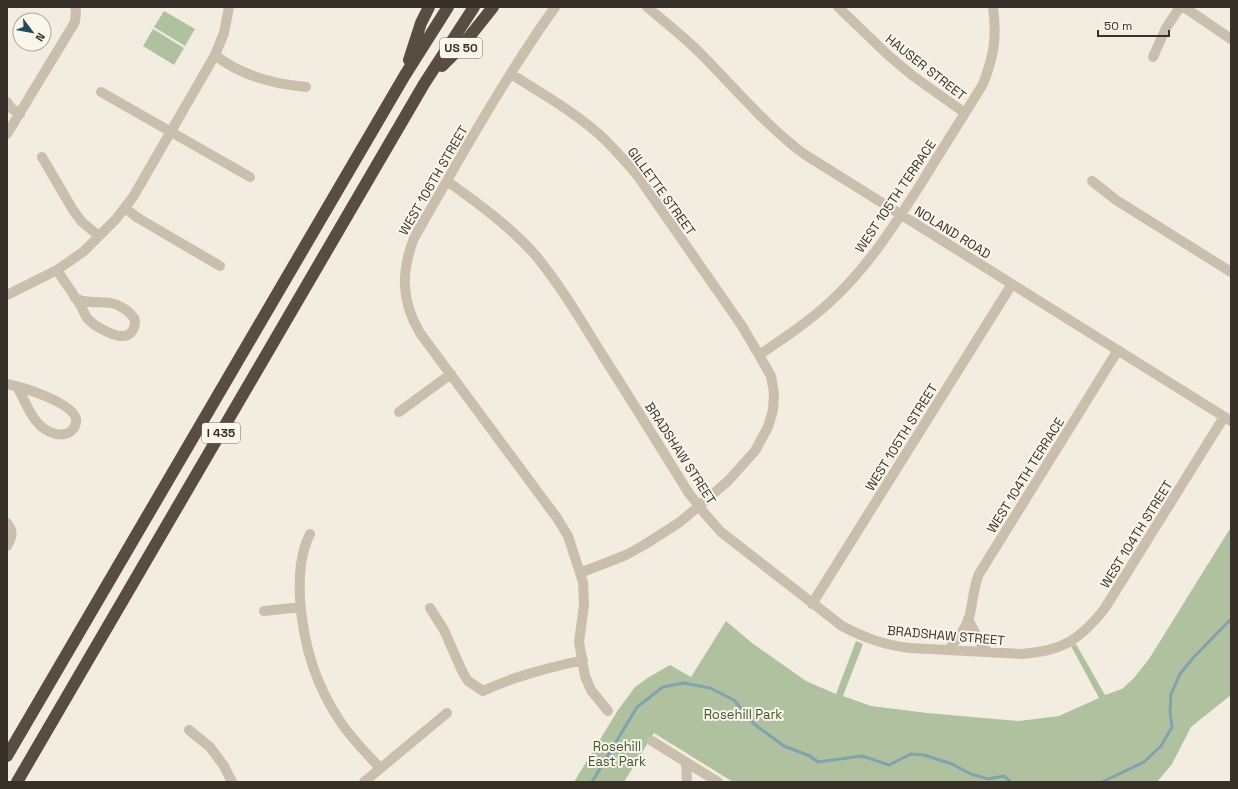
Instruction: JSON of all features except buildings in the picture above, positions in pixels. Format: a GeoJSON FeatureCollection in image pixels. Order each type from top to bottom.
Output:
{"type":"FeatureCollection","features":[{"type":"Feature","properties":{"kind":"highway"},"geometry":{"type":"LineString","coordinates":[[404,74],[421,23],[429,7]]}},
{"type":"Feature","properties":{"kind":"highway","name":"I 435"},"geometry":{"type":"LineString","coordinates":[[7,756],[404,74],[448,7]]}},
{"type":"Feature","properties":{"kind":"highway","name":"I 435"},"geometry":{"type":"LineString","coordinates":[[17,782],[424,84],[474,7]]}},
{"type":"Feature","properties":{"kind":"highway","name":"US 50"},"geometry":{"type":"LineString","coordinates":[[424,84],[462,46],[493,7]]}},
{"type":"Feature","properties":{"kind":"street"},"geometry":{"type":"LineString","coordinates":[[7,134],[75,22],[75,7]]}},
{"type":"Feature","properties":{"kind":"street"},"geometry":{"type":"LineString","coordinates":[[7,295],[57,270],[83,252],[109,228],[125,208],[133,197],[215,55],[224,33],[229,7]]}},
{"type":"Feature","properties":{"kind":"street","name":"WEST 106TH STREET"},"geometry":{"type":"LineString","coordinates":[[555,7],[535,35],[511,74],[414,238],[406,261],[404,282],[408,307],[415,325],[557,518],[568,536],[580,573],[584,594],[579,642],[585,676],[592,690],[608,712]]}},
{"type":"Feature","properties":{"kind":"street","name":"NOLAND ROAD"},"geometry":{"type":"LineString","coordinates":[[647,7],[700,53],[784,139],[804,154],[1228,419]]}},
{"type":"Feature","properties":{"kind":"street","name":"HAUSER STREET"},"geometry":{"type":"LineString","coordinates":[[838,7],[888,55],[913,76],[965,113]]}},
{"type":"Feature","properties":{"kind":"street","name":"WEST 105TH TERRACE"},"geometry":{"type":"LineString","coordinates":[[759,355],[804,324],[832,301],[856,276],[879,247],[901,215],[983,84],[993,55],[996,34],[994,7]]}},
{"type":"Feature","properties":{"kind":"street"},"geometry":{"type":"LineString","coordinates":[[1153,57],[1166,28],[1180,7]]}},
{"type":"Feature","properties":{"kind":"street"},"geometry":{"type":"LineString","coordinates":[[1184,7],[1231,38]]}},
{"type":"Feature","properties":{"kind":"street"},"geometry":{"type":"LineString","coordinates":[[215,55],[222,61],[258,78],[280,84],[306,87]]}},
{"type":"Feature","properties":{"kind":"street","name":"GILLETTE STREET"},"geometry":{"type":"LineString","coordinates":[[511,74],[570,111],[599,134],[620,154],[637,175],[742,326],[759,355]]}},
{"type":"Feature","properties":{"kind":"street"},"geometry":{"type":"LineString","coordinates":[[101,92],[250,177]]}},
{"type":"Feature","properties":{"kind":"street"},"geometry":{"type":"LineString","coordinates":[[7,102],[11,108],[20,114]]}},
{"type":"Feature","properties":{"kind":"street"},"geometry":{"type":"LineString","coordinates":[[42,157],[73,210],[82,222],[99,236]]}},
{"type":"Feature","properties":{"kind":"street","name":"BRADSHAW STREET"},"geometry":{"type":"LineString","coordinates":[[447,180],[489,210],[512,231],[551,275],[688,492],[721,532],[812,604],[842,626],[862,637],[894,646],[1022,654],[1040,653],[1053,649]]}},
{"type":"Feature","properties":{"kind":"street"},"geometry":{"type":"LineString","coordinates":[[1092,181],[1116,200],[1230,270]]}},
{"type":"Feature","properties":{"kind":"street"},"geometry":{"type":"LineString","coordinates":[[125,208],[138,218],[220,266]]}},
{"type":"Feature","properties":{"kind":"street"},"geometry":{"type":"LineString","coordinates":[[57,270],[75,298],[80,304],[88,319],[102,329],[117,336],[125,336],[131,332],[135,325],[131,314],[114,303],[84,301],[75,298]]}},
{"type":"Feature","properties":{"kind":"street","name":"WEST 105TH STREET"},"geometry":{"type":"LineString","coordinates":[[812,604],[1012,284]]}},
{"type":"Feature","properties":{"kind":"street","name":"WEST 104TH TERRACE"},"geometry":{"type":"LineString","coordinates":[[948,650],[956,641],[968,619],[975,582],[979,574],[1118,350]]}},
{"type":"Feature","properties":{"kind":"street"},"geometry":{"type":"LineString","coordinates":[[580,573],[626,555],[680,522],[728,481],[756,451],[768,428],[773,410],[774,393],[771,376],[759,355]]}},
{"type":"Feature","properties":{"kind":"street"},"geometry":{"type":"LineString","coordinates":[[399,412],[450,374]]}},
{"type":"Feature","properties":{"kind":"street"},"geometry":{"type":"LineString","coordinates":[[7,384],[41,393],[74,414],[76,425],[72,431],[63,435],[55,434],[44,429],[36,422],[17,387]]}},
{"type":"Feature","properties":{"kind":"street","name":"WEST 104TH STREET"},"geometry":{"type":"LineString","coordinates":[[1053,649],[1071,642],[1079,636],[1093,623],[1105,608],[1228,419]]}},
{"type":"Feature","properties":{"kind":"street"},"geometry":{"type":"LineString","coordinates":[[7,523],[12,530],[12,536],[7,546]]}},
{"type":"Feature","properties":{"kind":"street"},"geometry":{"type":"LineString","coordinates":[[310,534],[302,556],[300,586],[303,632],[308,651],[316,676],[342,725],[380,768]]}},
{"type":"Feature","properties":{"kind":"street"},"geometry":{"type":"LineString","coordinates":[[264,611],[301,607]]}},
{"type":"Feature","properties":{"kind":"street"},"geometry":{"type":"LineString","coordinates":[[430,608],[444,630],[468,681],[483,691],[514,678],[542,669],[582,660]]}},
{"type":"Feature","properties":{"kind":"street"},"geometry":{"type":"LineString","coordinates":[[968,619],[980,642],[988,652]]}},
{"type":"Feature","properties":{"kind":"street"},"geometry":{"type":"LineString","coordinates":[[364,782],[446,713]]}},
{"type":"Feature","properties":{"kind":"street"},"geometry":{"type":"LineString","coordinates":[[189,730],[210,747],[224,766],[232,782]]}},
{"type":"Feature","properties":{"kind":"street"},"geometry":{"type":"LineString","coordinates":[[652,741],[718,782]]}},
{"type":"Feature","properties":{"kind":"street"},"geometry":{"type":"LineString","coordinates":[[686,762],[687,782]]}},
{"type":"Feature","properties":{"kind":"green space"},"geometry":{"type":"Polygon","coordinates":[[[164,11],[195,29],[185,46],[154,27],[164,11]]]}},
{"type":"Feature","properties":{"kind":"green space"},"geometry":{"type":"Polygon","coordinates":[[[153,29],[184,48],[174,65],[143,46],[153,29]]]}},
{"type":"Feature","properties":{"kind":"green space","name":"Rosehill Park"},"geometry":{"type":"Polygon","coordinates":[[[1231,527],[1231,695],[1191,727],[1172,764],[1157,782],[733,782],[654,733],[624,782],[574,782],[618,710],[635,687],[670,665],[691,677],[726,621],[752,643],[806,681],[836,694],[856,641],[863,644],[843,696],[871,706],[927,713],[1019,721],[1059,716],[1099,698],[1071,646],[1076,644],[1105,695],[1122,689],[1133,679],[1149,659],[1231,527]]]}},
{"type":"Feature","properties":{"kind":"waterway"},"geometry":{"type":"LineString","coordinates":[[1102,782],[1144,762],[1161,746],[1172,727],[1170,712],[1171,694],[1180,674],[1193,658],[1231,619]]}},
{"type":"Feature","properties":{"kind":"waterway"},"geometry":{"type":"LineString","coordinates":[[592,782],[637,707],[663,687],[684,683],[710,688],[734,700],[754,724],[784,746],[810,756],[818,762],[862,756],[889,765],[911,754],[924,755],[952,764],[971,774],[988,779],[1004,776],[1011,782]]}},
{"type":"Feature","properties":{"kind":"park label","name":"Rosehill East Park"},"geometry":{"type":"Point","coordinates":[617,754]}}]}
